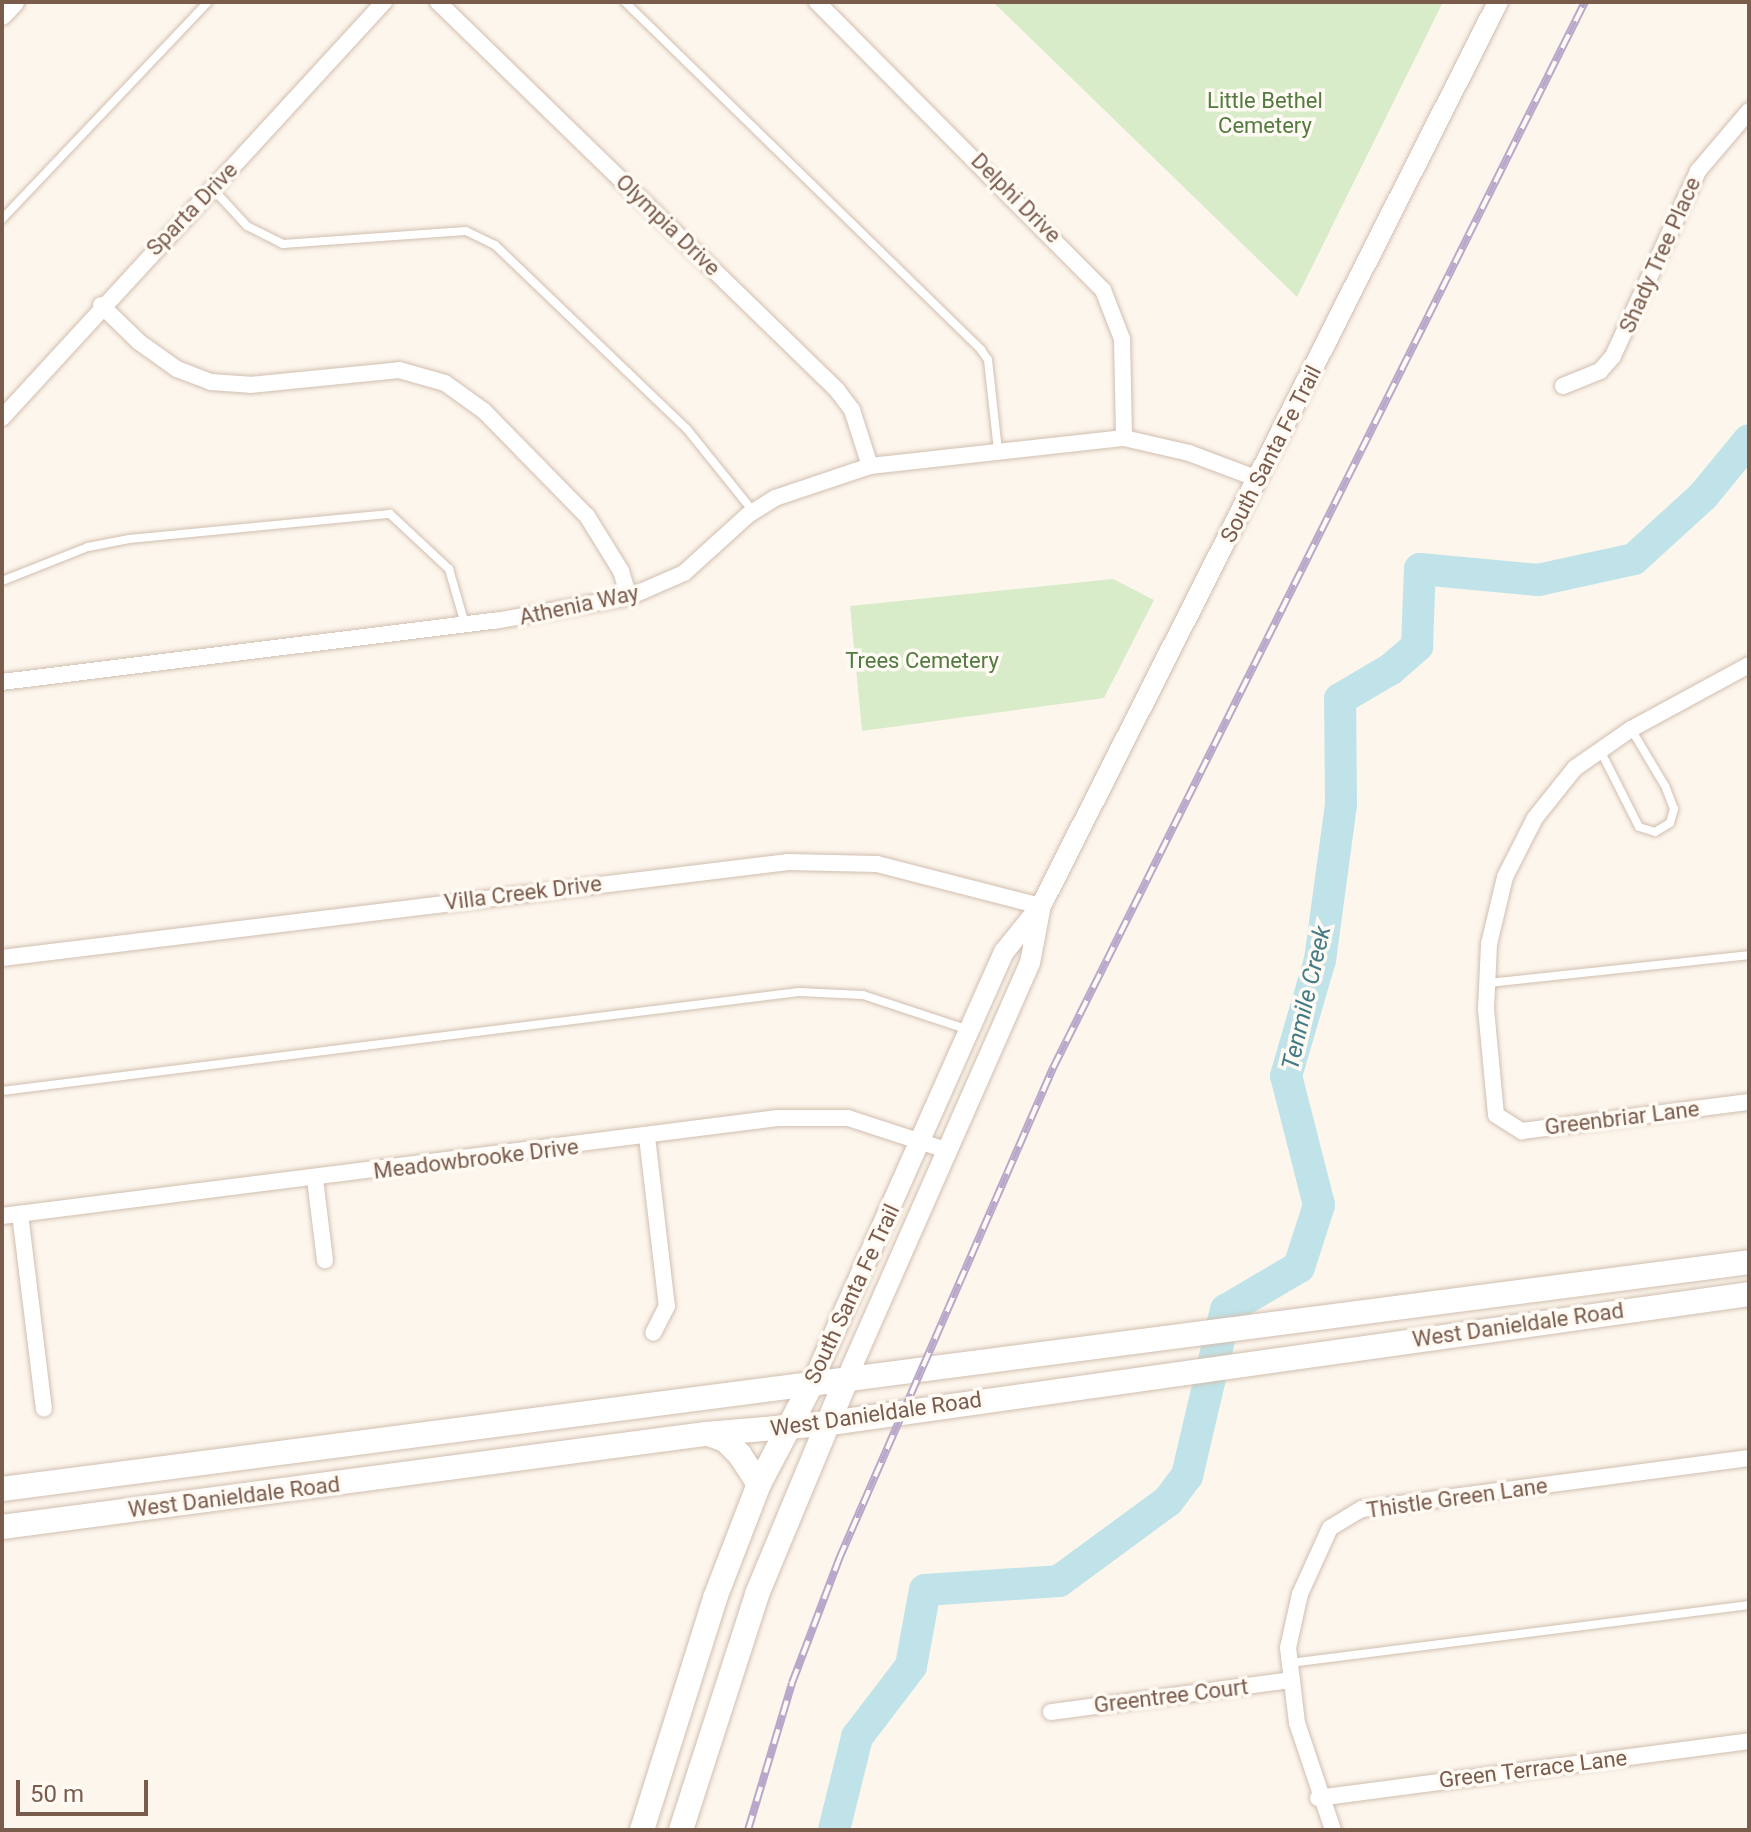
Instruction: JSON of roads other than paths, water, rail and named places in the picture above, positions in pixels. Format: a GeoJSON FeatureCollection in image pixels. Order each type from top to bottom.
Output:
{"type":"FeatureCollection","features":[{"type":"Feature","properties":{"kind":"main road","name":"West Danieldale Road"},"geometry":{"type":"LineString","coordinates":[[2,1489],[1749,1262]]}},
{"type":"Feature","properties":{"kind":"main road"},"geometry":{"type":"LineString","coordinates":[[1545,1288],[1547,1319]]}},
{"type":"Feature","properties":{"kind":"main road","name":"West Danieldale Road"},"geometry":{"type":"LineString","coordinates":[[2,1527],[706,1434],[786,1429],[1275,1361],[1547,1319],[1749,1294]]}},
{"type":"Feature","properties":{"kind":"main road","name":"South Santa Fe Trail"},"geometry":{"type":"LineString","coordinates":[[681,1830],[722,1694],[823,1424],[846,1380]]}},
{"type":"Feature","properties":{"kind":"main road","name":"South Santa Fe Trail"},"geometry":{"type":"LineString","coordinates":[[642,1830],[686,1678],[759,1484],[812,1383]]}},
{"type":"Feature","properties":{"kind":"main road"},"geometry":{"type":"LineString","coordinates":[[706,1434],[725,1440],[759,1484]]}},
{"type":"Feature","properties":{"kind":"main road"},"geometry":{"type":"LineString","coordinates":[[297,1451],[299,1489]]}},
{"type":"Feature","properties":{"kind":"main road"},"geometry":{"type":"LineString","coordinates":[[686,1678],[722,1694]]}},
{"type":"Feature","properties":{"kind":"street"},"geometry":{"type":"LineString","coordinates":[[2,15],[14,2]]}},
{"type":"Feature","properties":{"kind":"street","name":"Sparta Drive"},"geometry":{"type":"LineString","coordinates":[[2,418],[101,305],[213,189],[384,2]]}},
{"type":"Feature","properties":{"kind":"street","name":"Olympia Drive"},"geometry":{"type":"LineString","coordinates":[[438,2],[837,390],[852,410],[870,466]]}},
{"type":"Feature","properties":{"kind":"street","name":"Delphi Drive"},"geometry":{"type":"LineString","coordinates":[[817,2],[1103,290],[1122,339],[1124,438]]}},
{"type":"Feature","properties":{"kind":"street","name":"South Santa Fe Trail"},"geometry":{"type":"LineString","coordinates":[[812,1383],[1004,952],[1041,906],[1498,2]]}},
{"type":"Feature","properties":{"kind":"street","name":"Shady Tree Place"},"geometry":{"type":"LineString","coordinates":[[1563,386],[1600,371],[1613,356],[1698,171],[1716,144],[1749,111]]}},
{"type":"Feature","properties":{"kind":"street"},"geometry":{"type":"LineString","coordinates":[[101,305],[177,369],[211,382],[250,385],[399,370],[445,383],[484,411],[587,516],[621,571],[629,597]]}},
{"type":"Feature","properties":{"kind":"street","name":"Athenia Way"},"geometry":{"type":"LineString","coordinates":[[2,682],[465,625],[629,597],[684,573],[753,511],[810,483],[870,466],[1124,438],[1189,453],[1258,479]]}},
{"type":"Feature","properties":{"kind":"street","name":"Greenbriar Lane"},"geometry":{"type":"LineString","coordinates":[[1749,665],[1631,729],[1575,768],[1535,818],[1505,877],[1489,944],[1487,983],[1496,1115],[1522,1131],[1749,1102]]}},
{"type":"Feature","properties":{"kind":"street","name":"Villa Creek Drive"},"geometry":{"type":"LineString","coordinates":[[2,958],[788,862],[877,864],[1041,906]]}},
{"type":"Feature","properties":{"kind":"street","name":"South Santa Fe Trail"},"geometry":{"type":"LineString","coordinates":[[846,1380],[1030,963],[1041,906]]}},
{"type":"Feature","properties":{"kind":"street"},"geometry":{"type":"LineString","coordinates":[[970,1030],[995,1040]]}},
{"type":"Feature","properties":{"kind":"street","name":"Meadowbrooke Drive"},"geometry":{"type":"LineString","coordinates":[[2,1216],[822,1115],[872,1123],[946,1150]]}},
{"type":"Feature","properties":{"kind":"street"},"geometry":{"type":"LineString","coordinates":[[647,1137],[667,1306],[653,1333]]}},
{"type":"Feature","properties":{"kind":"street"},"geometry":{"type":"LineString","coordinates":[[315,1179],[325,1260]]}},
{"type":"Feature","properties":{"kind":"street"},"geometry":{"type":"LineString","coordinates":[[20,1214],[44,1409]]}},
{"type":"Feature","properties":{"kind":"street","name":"Thistle Green Lane"},"geometry":{"type":"LineString","coordinates":[[1333,1830],[1318,1798],[1290,1672],[1291,1619],[1324,1538],[1343,1517],[1362,1509],[1749,1458]]}},
{"type":"Feature","properties":{"kind":"street","name":"Greentree Court"},"geometry":{"type":"LineString","coordinates":[[1051,1712],[1290,1672]]}},
{"type":"Feature","properties":{"kind":"street","name":"Green Terrace Lane"},"geometry":{"type":"LineString","coordinates":[[1318,1798],[1749,1741]]}},
{"type":"Feature","properties":{"kind":"lane"},"geometry":{"type":"LineString","coordinates":[[2,219],[208,2]]}},
{"type":"Feature","properties":{"kind":"lane"},"geometry":{"type":"LineString","coordinates":[[625,2],[981,350],[988,360],[998,450]]}},
{"type":"Feature","properties":{"kind":"lane"},"geometry":{"type":"LineString","coordinates":[[213,189],[247,226],[283,244],[466,231],[495,245],[687,429],[753,511]]}},
{"type":"Feature","properties":{"kind":"lane"},"geometry":{"type":"LineString","coordinates":[[2,581],[88,547],[129,539],[390,514],[449,569],[465,625]]}},
{"type":"Feature","properties":{"kind":"lane"},"geometry":{"type":"LineString","coordinates":[[1600,750],[1639,827],[1655,832],[1670,823],[1674,809],[1665,786],[1631,729]]}},
{"type":"Feature","properties":{"kind":"lane"},"geometry":{"type":"LineString","coordinates":[[1487,983],[1749,955]]}},
{"type":"Feature","properties":{"kind":"lane"},"geometry":{"type":"LineString","coordinates":[[2,1091],[799,992],[890,1001],[970,1030]]}},
{"type":"Feature","properties":{"kind":"lane"},"geometry":{"type":"LineString","coordinates":[[1290,1672],[1749,1605]]}},
{"type":"Feature","properties":{"kind":"waterway","name":"Tenmile Creek"},"geometry":{"type":"LineString","coordinates":[[834,1830],[857,1737],[911,1666],[925,1590],[1059,1581],[1168,1501],[1187,1476],[1226,1310],[1299,1267],[1319,1205],[1286,1076],[1320,960],[1341,805],[1340,699],[1391,669],[1417,646],[1420,569],[1538,580],[1634,559],[1703,496],[1749,440]]}},
{"type":"Feature","properties":{"kind":"railway"},"geometry":{"type":"LineString","coordinates":[[748,1830],[792,1683],[839,1559],[1053,1068],[1585,2]]}},
{"type":"Feature","properties":{"kind":"park label","name":"Little Bethel Cemetery"},"geometry":{"type":"Point","coordinates":[1265,112]}},
{"type":"Feature","properties":{"kind":"park label","name":"Trees Cemetery"},"geometry":{"type":"Point","coordinates":[922,661]}}]}
